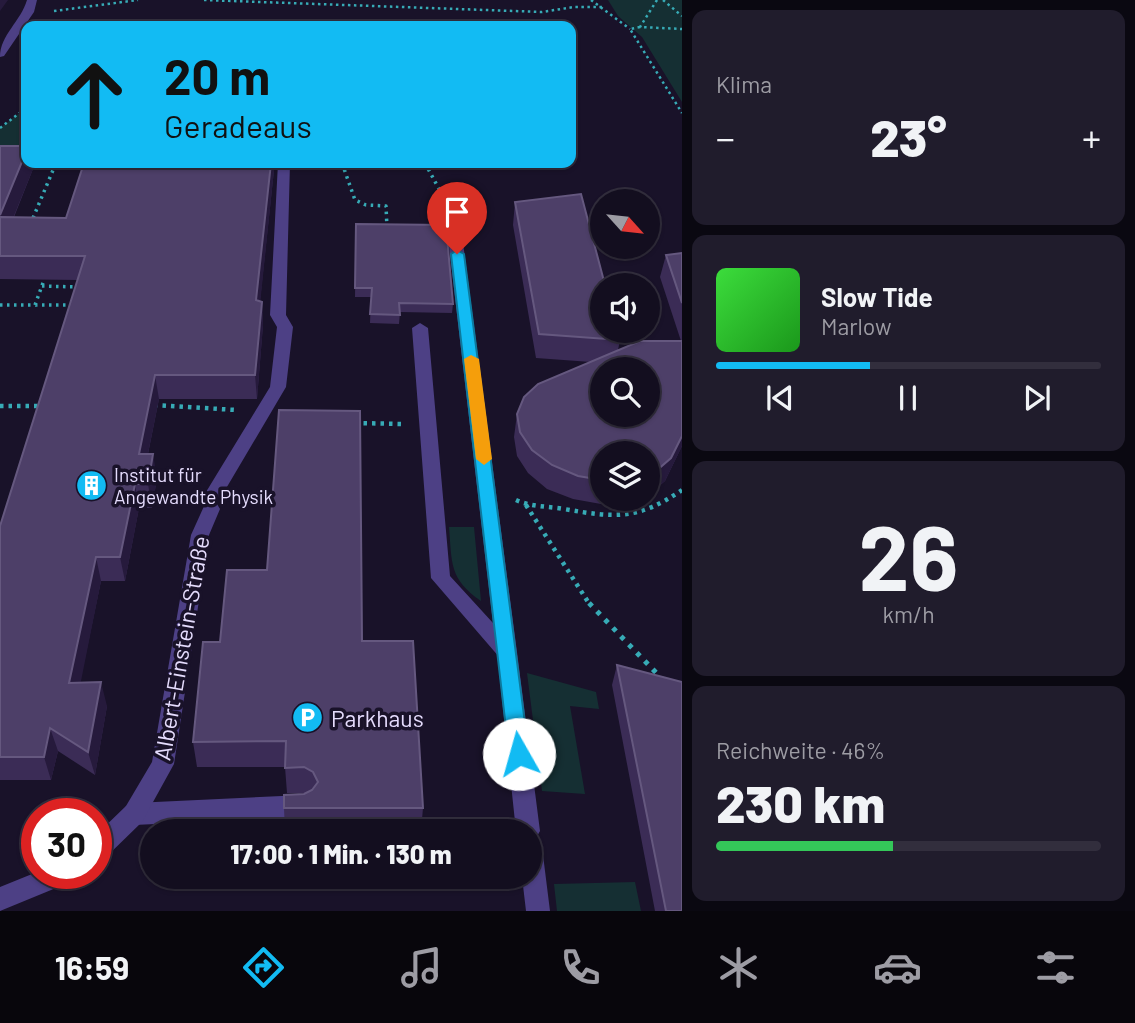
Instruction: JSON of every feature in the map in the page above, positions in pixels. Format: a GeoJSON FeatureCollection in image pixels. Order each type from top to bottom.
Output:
{"type":"FeatureCollection","features":[{"type":"Feature","properties":{"kind":"street"},"geometry":{"type":"LineString","coordinates":[[23,21],[32,0]]}},
{"type":"Feature","properties":{"kind":"street"},"geometry":{"type":"LineString","coordinates":[[0,54],[21,24]]}},
{"type":"Feature","properties":{"kind":"street","name":"Albert-Einstein-Straße"},"geometry":{"type":"LineString","coordinates":[[112,835],[134,814],[163,764],[200,535],[213,501],[278,387],[285,327],[278,315],[284,168]]}},
{"type":"Feature","properties":{"kind":"street"},"geometry":{"type":"LineString","coordinates":[[453,220],[527,819]]}},
{"type":"Feature","properties":{"kind":"street"},"geometry":{"type":"LineString","coordinates":[[420,328],[441,578],[507,652]]}},
{"type":"Feature","properties":{"kind":"street"},"geometry":{"type":"LineString","coordinates":[[134,814],[304,806]]}},
{"type":"Feature","properties":{"kind":"street"},"geometry":{"type":"LineString","coordinates":[[0,899],[25,889]]}},
{"type":"Feature","properties":{"kind":"street"},"geometry":{"type":"LineString","coordinates":[[535,889],[538,911]]}},
{"type":"Feature","properties":{"kind":"path"},"geometry":{"type":"LineString","coordinates":[[48,12],[138,0]]}},
{"type":"Feature","properties":{"kind":"path"},"geometry":{"type":"LineString","coordinates":[[204,0],[529,12],[602,7]]}},
{"type":"Feature","properties":{"kind":"path"},"geometry":{"type":"LineString","coordinates":[[591,0],[630,29],[682,113]]}},
{"type":"Feature","properties":{"kind":"path"},"geometry":{"type":"LineString","coordinates":[[640,27],[657,0]]}},
{"type":"Feature","properties":{"kind":"path"},"geometry":{"type":"LineString","coordinates":[[663,0],[682,16]]}},
{"type":"Feature","properties":{"kind":"path"},"geometry":{"type":"LineString","coordinates":[[630,29],[682,29]]}},
{"type":"Feature","properties":{"kind":"path"},"geometry":{"type":"LineString","coordinates":[[0,128],[21,112]]}},
{"type":"Feature","properties":{"kind":"path"},"geometry":{"type":"LineString","coordinates":[[33,219],[54,168]]}},
{"type":"Feature","properties":{"kind":"path"},"geometry":{"type":"LineString","coordinates":[[344,168],[355,200],[366,205],[386,206],[387,230],[394,230]]}},
{"type":"Feature","properties":{"kind":"path"},"geometry":{"type":"LineString","coordinates":[[428,168],[444,195]]}},
{"type":"Feature","properties":{"kind":"path"},"geometry":{"type":"LineString","coordinates":[[35,305],[44,280]]}},
{"type":"Feature","properties":{"kind":"path"},"geometry":{"type":"LineString","coordinates":[[42,286],[89,287]]}},
{"type":"Feature","properties":{"kind":"path"},"geometry":{"type":"LineString","coordinates":[[0,305],[84,306]]}},
{"type":"Feature","properties":{"kind":"path"},"geometry":{"type":"LineString","coordinates":[[145,405],[262,412]]}},
{"type":"Feature","properties":{"kind":"path"},"geometry":{"type":"LineString","coordinates":[[0,406],[52,406]]}},
{"type":"Feature","properties":{"kind":"path"},"geometry":{"type":"LineString","coordinates":[[352,423],[428,425]]}},
{"type":"Feature","properties":{"kind":"path"},"geometry":{"type":"LineString","coordinates":[[487,485],[526,505],[606,518],[646,512],[682,490]]}},
{"type":"Feature","properties":{"kind":"path"},"geometry":{"type":"LineString","coordinates":[[526,505],[590,605],[666,682]]}},
{"type":"Feature","properties":{"kind":"green space"},"geometry":{"type":"Polygon","coordinates":[[[608,0],[682,0],[682,102],[642,37],[618,16],[608,0]]]}},
{"type":"Feature","properties":{"kind":"green space"},"geometry":{"type":"Polygon","coordinates":[[[21,112],[21,150],[0,150],[0,128],[21,112]]]}},
{"type":"Feature","properties":{"kind":"green space"},"geometry":{"type":"Polygon","coordinates":[[[449,527],[474,527],[481,601],[463,585],[454,569],[449,527]]]}},
{"type":"Feature","properties":{"kind":"green space"},"geometry":{"type":"Polygon","coordinates":[[[527,673],[596,692],[599,709],[570,706],[585,794],[542,791],[527,673]]]}},
{"type":"Feature","properties":{"kind":"green space"},"geometry":{"type":"Polygon","coordinates":[[[635,882],[641,911],[557,911],[554,884],[635,882]]]}},
{"type":"Feature","properties":{"kind":"building"},"geometry":{"type":"Polygon","coordinates":[[[0,146],[21,146],[21,164],[0,215],[0,146]]]}},
{"type":"Feature","properties":{"kind":"building"},"geometry":{"type":"Polygon","coordinates":[[[82,168],[270,168],[256,300],[262,302],[255,375],[155,375],[139,454],[153,454],[148,484],[135,484],[120,557],[96,557],[69,683],[101,682],[88,752],[50,728],[44,757],[0,757],[0,526],[85,256],[0,256],[0,217],[66,218],[82,168]]]}},
{"type":"Feature","properties":{"kind":"building"},"geometry":{"type":"Polygon","coordinates":[[[581,194],[590,228],[590,259],[598,259],[602,273],[590,273],[590,338],[539,334],[515,202],[581,194]]]}},
{"type":"Feature","properties":{"kind":"building"},"geometry":{"type":"Polygon","coordinates":[[[356,224],[446,225],[453,304],[399,303],[400,315],[370,314],[372,288],[355,288],[356,224]]]}},
{"type":"Feature","properties":{"kind":"building"},"geometry":{"type":"Polygon","coordinates":[[[682,253],[682,303],[666,255],[682,253]]]}},
{"type":"Feature","properties":{"kind":"building"},"geometry":{"type":"Polygon","coordinates":[[[682,341],[682,436],[671,458],[660,468],[660,441],[590,441],[590,478],[552,465],[532,450],[520,432],[517,414],[524,397],[538,384],[590,362],[590,427],[660,427],[660,357],[602,357],[635,343],[682,341]]]}},
{"type":"Feature","properties":{"kind":"building"},"geometry":{"type":"Polygon","coordinates":[[[279,410],[360,411],[362,641],[413,641],[423,808],[284,808],[284,795],[304,794],[312,790],[318,782],[313,772],[304,767],[285,768],[286,741],[193,742],[203,642],[220,642],[227,570],[267,570],[279,410]]]}},
{"type":"Feature","properties":{"kind":"building"},"geometry":{"type":"Polygon","coordinates":[[[617,665],[682,682],[682,911],[666,911],[617,665]]]}},
{"type":"Feature","properties":{"kind":"slow traffic"},"geometry":{"type":"LineString","coordinates":[[471,359],[484,459]]}},
{"type":"Feature","properties":{"kind":"place","name":"Institut für Angewandte Physik"},"geometry":{"type":"Point","coordinates":[91,485]}},
{"type":"Feature","properties":{"kind":"place","name":"Parkhaus"},"geometry":{"type":"Point","coordinates":[308,718]}},
{"type":"Feature","properties":{"kind":"route"},"geometry":{"type":"LineString","coordinates":[[457,254],[519,754]]}}]}
